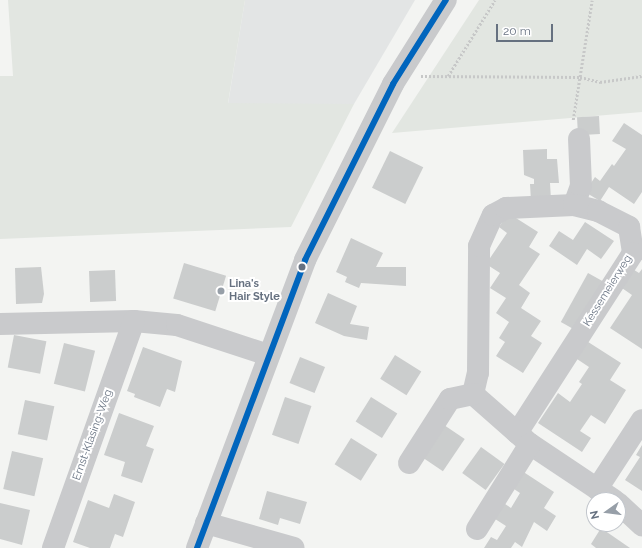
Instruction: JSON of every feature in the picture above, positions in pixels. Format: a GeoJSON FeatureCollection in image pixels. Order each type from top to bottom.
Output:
{"type":"FeatureCollection","features":[{"type":"Feature","properties":{"kind":"street"},"geometry":{"type":"LineString","coordinates":[[197,548],[268,355],[305,260],[402,71],[446,0]]}},
{"type":"Feature","properties":{"kind":"street"},"geometry":{"type":"LineString","coordinates":[[574,205],[581,186],[576,132]]}},
{"type":"Feature","properties":{"kind":"street","name":"Kessemeierweg"},"geometry":{"type":"LineString","coordinates":[[473,394],[478,373],[479,246],[493,215],[506,208],[574,205],[598,211],[629,227],[633,253],[524,439]]}},
{"type":"Feature","properties":{"kind":"street"},"geometry":{"type":"LineString","coordinates":[[0,324],[134,321],[177,325],[268,355]]}},
{"type":"Feature","properties":{"kind":"street","name":"Ernst-Klasing-Weg"},"geometry":{"type":"LineString","coordinates":[[53,548],[134,321]]}},
{"type":"Feature","properties":{"kind":"street"},"geometry":{"type":"LineString","coordinates":[[409,463],[450,399],[473,394],[524,439],[603,492]]}},
{"type":"Feature","properties":{"kind":"street"},"geometry":{"type":"LineString","coordinates":[[607,492],[642,420]]}},
{"type":"Feature","properties":{"kind":"street"},"geometry":{"type":"LineString","coordinates":[[477,529],[524,439]]}},
{"type":"Feature","properties":{"kind":"street"},"geometry":{"type":"LineString","coordinates":[[626,510],[642,525]]}},
{"type":"Feature","properties":{"kind":"street"},"geometry":{"type":"LineString","coordinates":[[206,523],[294,548]]}},
{"type":"Feature","properties":{"kind":"path"},"geometry":{"type":"LineString","coordinates":[[448,76],[495,0]]}},
{"type":"Feature","properties":{"kind":"path"},"geometry":{"type":"LineString","coordinates":[[576,132],[580,77],[592,0]]}},
{"type":"Feature","properties":{"kind":"path"},"geometry":{"type":"LineString","coordinates":[[402,71],[448,76],[580,77],[600,82],[642,76]]}},
{"type":"Feature","properties":{"kind":"shaded area"},"geometry":{"type":"Polygon","coordinates":[[[8,0],[245,0],[228,103],[354,104],[291,227],[0,239],[0,76],[13,76],[8,0]]]}},
{"type":"Feature","properties":{"kind":"shaded area"},"geometry":{"type":"Polygon","coordinates":[[[245,0],[415,0],[354,104],[228,104],[245,0]]]}},
{"type":"Feature","properties":{"kind":"shaded area"},"geometry":{"type":"Polygon","coordinates":[[[479,0],[642,0],[642,112],[392,133],[479,0]]]}},
{"type":"Feature","properties":{"kind":"building"},"geometry":{"type":"Polygon","coordinates":[[[599,116],[600,134],[578,135],[577,117],[599,116]]]}},
{"type":"Feature","properties":{"kind":"building"},"geometry":{"type":"Polygon","coordinates":[[[624,123],[642,135],[642,192],[634,204],[609,187],[600,201],[585,192],[595,177],[600,181],[612,164],[614,166],[626,149],[612,141],[624,123]]]}},
{"type":"Feature","properties":{"kind":"building"},"geometry":{"type":"Polygon","coordinates":[[[547,149],[547,159],[557,159],[559,183],[550,183],[551,200],[531,201],[530,184],[534,184],[534,179],[524,175],[523,150],[547,149]]]}},
{"type":"Feature","properties":{"kind":"building"},"geometry":{"type":"Polygon","coordinates":[[[390,151],[423,167],[405,204],[372,188],[390,151]]]}},
{"type":"Feature","properties":{"kind":"building"},"geometry":{"type":"Polygon","coordinates":[[[508,213],[538,232],[529,247],[540,254],[519,285],[530,293],[521,308],[541,321],[531,336],[542,343],[523,373],[496,356],[505,342],[499,338],[509,322],[496,313],[506,298],[490,288],[500,273],[486,264],[507,233],[499,227],[508,213]]]}},
{"type":"Feature","properties":{"kind":"building"},"geometry":{"type":"Polygon","coordinates":[[[585,222],[614,241],[601,259],[587,249],[577,265],[549,246],[559,231],[573,240],[585,222]]]}},
{"type":"Feature","properties":{"kind":"building"},"geometry":{"type":"Polygon","coordinates":[[[351,238],[383,253],[376,267],[406,267],[406,286],[361,283],[359,288],[345,282],[347,277],[336,272],[351,238]]]}},
{"type":"Feature","properties":{"kind":"building"},"geometry":{"type":"Polygon","coordinates":[[[184,263],[226,276],[215,311],[173,298],[184,263]]]}},
{"type":"Feature","properties":{"kind":"building"},"geometry":{"type":"Polygon","coordinates":[[[41,267],[44,294],[42,303],[16,304],[15,268],[41,267]]]}},
{"type":"Feature","properties":{"kind":"building"},"geometry":{"type":"Polygon","coordinates":[[[631,268],[639,273],[642,269],[642,349],[610,328],[632,295],[619,286],[631,268]]]}},
{"type":"Feature","properties":{"kind":"building"},"geometry":{"type":"Polygon","coordinates":[[[115,270],[116,301],[90,302],[89,271],[115,270]]]}},
{"type":"Feature","properties":{"kind":"building"},"geometry":{"type":"Polygon","coordinates":[[[588,273],[606,283],[579,332],[561,322],[588,273]]]}},
{"type":"Feature","properties":{"kind":"building"},"geometry":{"type":"Polygon","coordinates":[[[328,293],[357,306],[350,324],[369,327],[367,340],[344,336],[315,323],[328,293]]]}},
{"type":"Feature","properties":{"kind":"building"},"geometry":{"type":"Polygon","coordinates":[[[14,335],[46,341],[40,374],[8,367],[14,335]]]}},
{"type":"Feature","properties":{"kind":"building"},"geometry":{"type":"Polygon","coordinates":[[[585,340],[621,363],[610,380],[626,390],[605,424],[591,415],[580,431],[591,438],[582,452],[538,423],[558,393],[570,402],[582,384],[579,382],[589,367],[574,357],[585,340]]]}},
{"type":"Feature","properties":{"kind":"building"},"geometry":{"type":"Polygon","coordinates":[[[64,343],[95,351],[85,391],[54,384],[64,343]]]}},
{"type":"Feature","properties":{"kind":"building"},"geometry":{"type":"Polygon","coordinates":[[[143,347],[182,361],[175,392],[167,389],[160,407],[134,397],[135,394],[127,391],[143,347]]]}},
{"type":"Feature","properties":{"kind":"building"},"geometry":{"type":"Polygon","coordinates":[[[395,355],[421,371],[406,395],[380,379],[395,355]]]}},
{"type":"Feature","properties":{"kind":"building"},"geometry":{"type":"Polygon","coordinates":[[[300,357],[325,367],[315,393],[290,383],[300,357]]]}},
{"type":"Feature","properties":{"kind":"building"},"geometry":{"type":"Polygon","coordinates":[[[285,397],[311,406],[298,444],[272,435],[285,397]]]}},
{"type":"Feature","properties":{"kind":"building"},"geometry":{"type":"Polygon","coordinates":[[[371,397],[397,413],[382,438],[356,422],[371,397]]]}},
{"type":"Feature","properties":{"kind":"building"},"geometry":{"type":"Polygon","coordinates":[[[25,400],[54,406],[47,440],[18,434],[25,400]]]}},
{"type":"Feature","properties":{"kind":"building"},"geometry":{"type":"Polygon","coordinates":[[[119,413],[154,426],[146,446],[154,449],[142,483],[121,476],[125,462],[104,455],[119,413]]]}},
{"type":"Feature","properties":{"kind":"building"},"geometry":{"type":"Polygon","coordinates":[[[444,425],[465,439],[443,471],[422,457],[444,425]]]}},
{"type":"Feature","properties":{"kind":"building"},"geometry":{"type":"Polygon","coordinates":[[[351,438],[377,454],[361,481],[335,464],[351,438]]]}},
{"type":"Feature","properties":{"kind":"building"},"geometry":{"type":"Polygon","coordinates":[[[642,445],[642,491],[625,480],[640,457],[636,455],[642,445]]]}},
{"type":"Feature","properties":{"kind":"building"},"geometry":{"type":"Polygon","coordinates":[[[481,447],[504,464],[486,490],[462,473],[481,447]]]}},
{"type":"Feature","properties":{"kind":"building"},"geometry":{"type":"Polygon","coordinates":[[[12,451],[43,458],[34,496],[3,489],[12,451]]]}},
{"type":"Feature","properties":{"kind":"building"},"geometry":{"type":"Polygon","coordinates":[[[522,471],[554,492],[544,508],[556,516],[547,531],[534,522],[522,547],[515,542],[511,548],[484,548],[491,537],[497,540],[506,526],[492,517],[502,502],[511,508],[520,493],[511,487],[522,471]]]}},
{"type":"Feature","properties":{"kind":"building"},"geometry":{"type":"Polygon","coordinates":[[[267,491],[307,502],[300,524],[280,518],[278,525],[259,519],[267,491]]]}},
{"type":"Feature","properties":{"kind":"building"},"geometry":{"type":"Polygon","coordinates":[[[114,494],[135,502],[123,537],[115,534],[110,548],[90,548],[73,542],[88,500],[109,508],[114,494]]]}},
{"type":"Feature","properties":{"kind":"building"},"geometry":{"type":"Polygon","coordinates":[[[0,503],[30,510],[22,545],[0,539],[0,503]]]}},
{"type":"Feature","properties":{"kind":"building"},"geometry":{"type":"Polygon","coordinates":[[[598,532],[607,532],[630,548],[596,548],[591,544],[598,532]]]}},
{"type":"Feature","properties":{"kind":"transit line"},"geometry":{"type":"LineString","coordinates":[[197,548],[305,260],[393,84],[446,0]]}},
{"type":"Feature","properties":{"kind":"place","name":"Lina's Hair Style"},"geometry":{"type":"Point","coordinates":[221,291]}}]}
